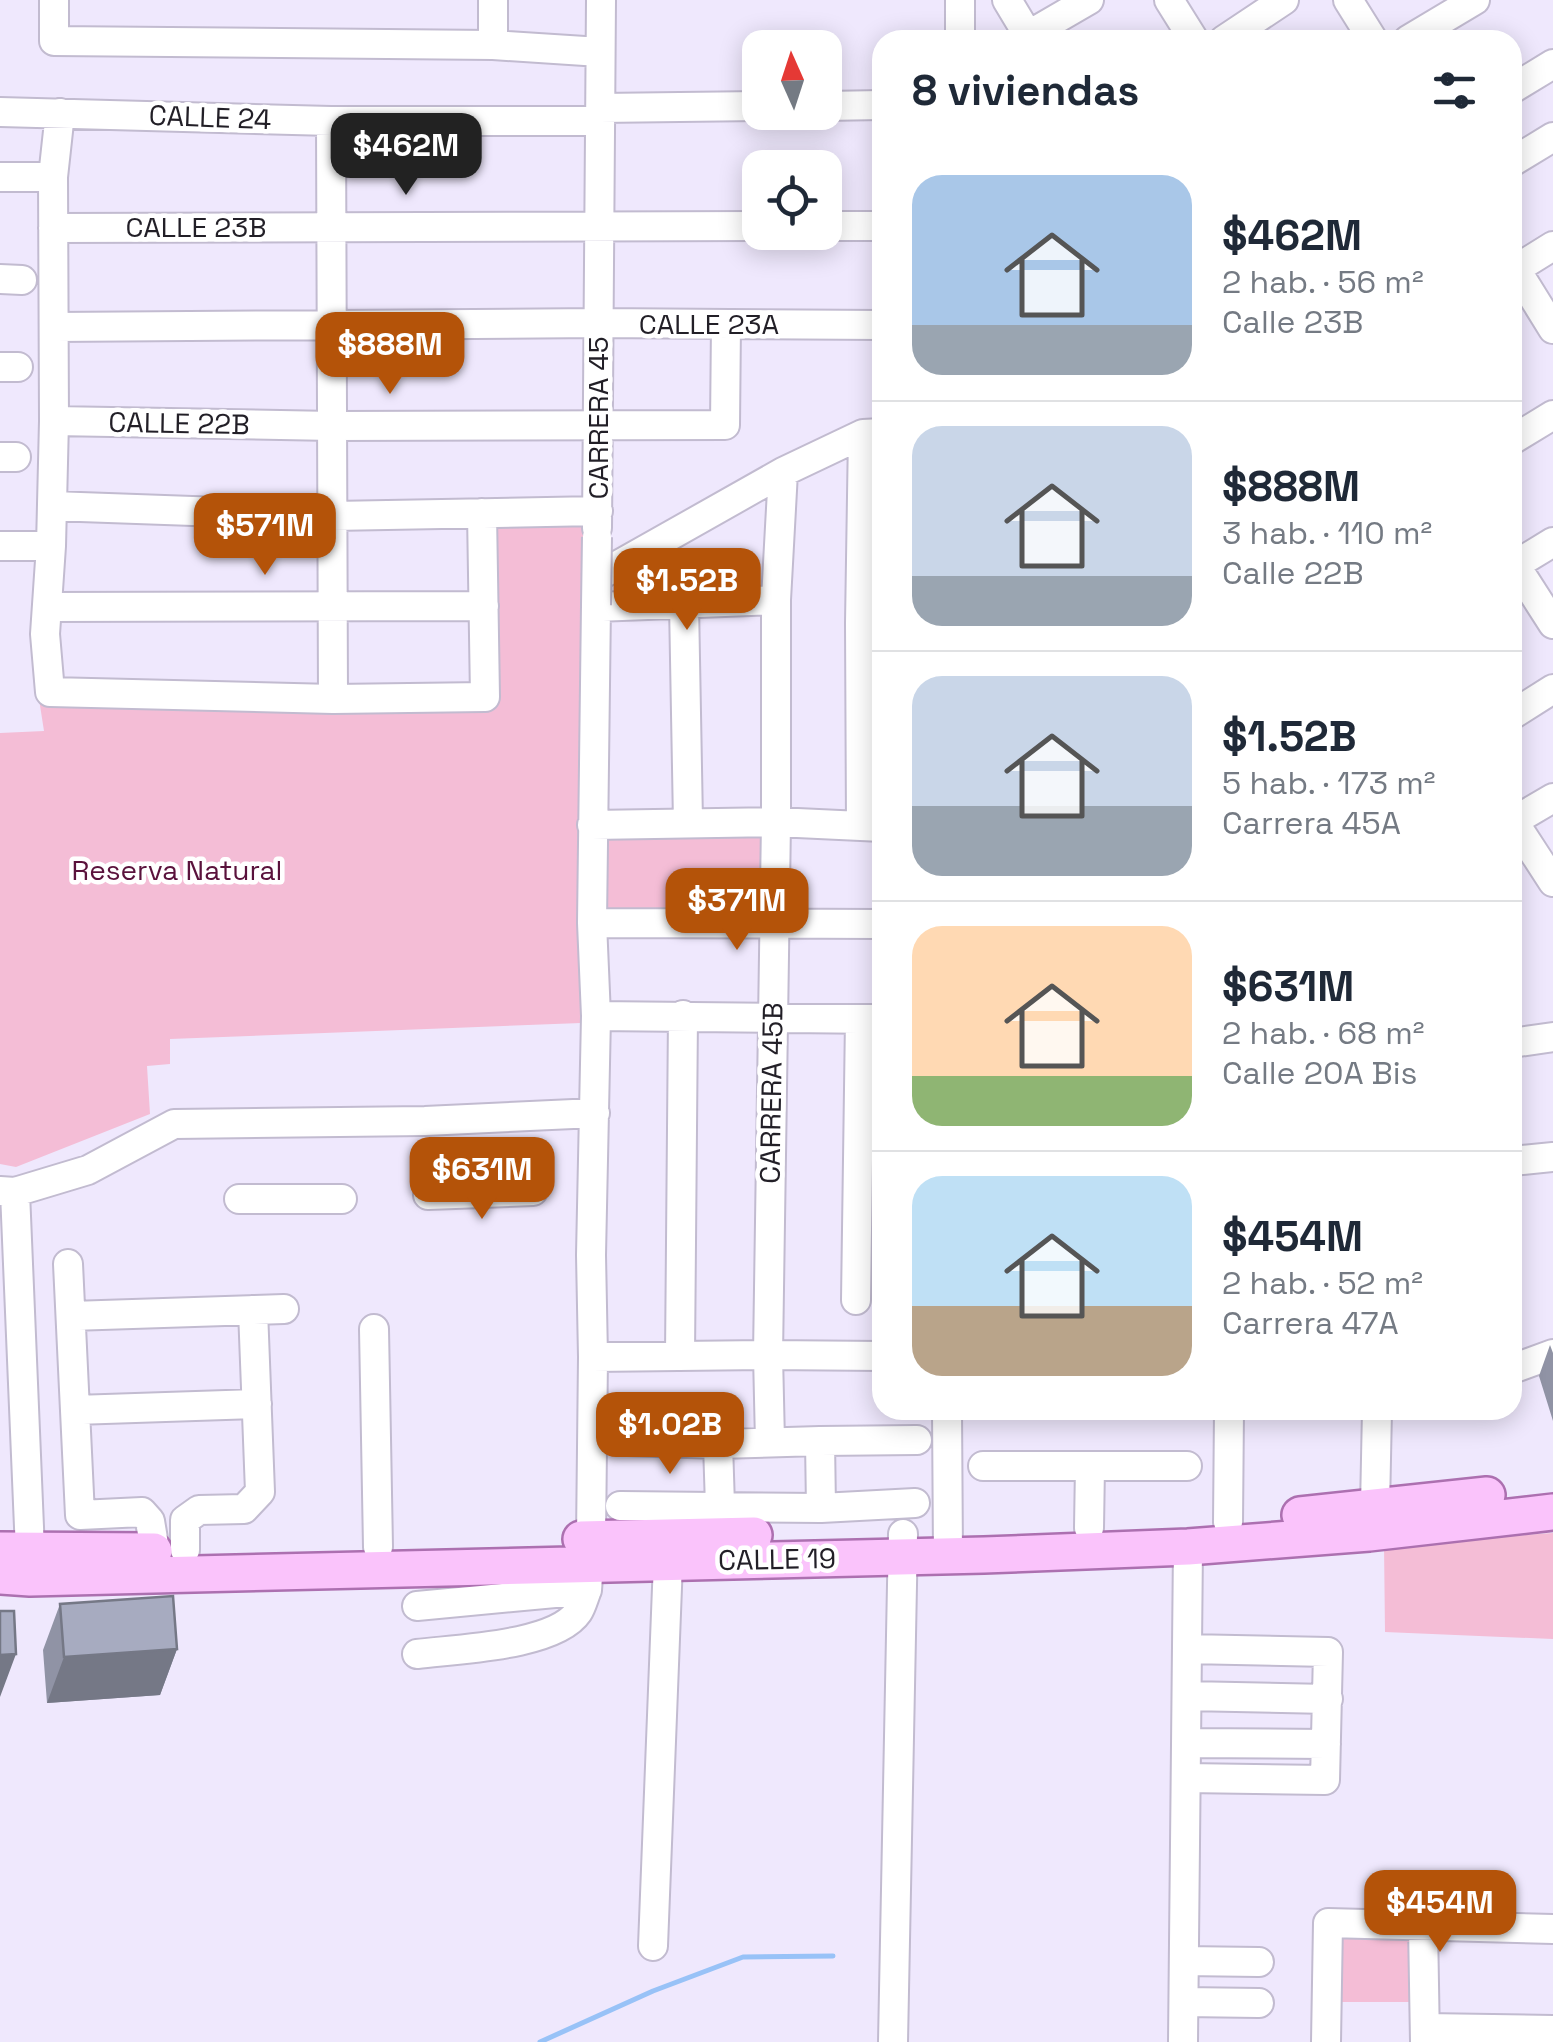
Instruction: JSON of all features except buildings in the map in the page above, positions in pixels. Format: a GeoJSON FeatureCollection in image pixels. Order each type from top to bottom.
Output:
{"type":"FeatureCollection","features":[{"type":"Feature","properties":{"kind":"main road","name":"CALLE 19"},"geometry":{"type":"LineString","coordinates":[[948,1544],[1089,1528],[1228,1522],[1553,1490]]}},
{"type":"Feature","properties":{"kind":"main road","name":"CALLE 19"},"geometry":{"type":"LineString","coordinates":[[15,1551],[378,1547],[589,1564],[767,1521],[907,1531],[948,1544],[1188,1547],[1553,1512]]}},
{"type":"Feature","properties":{"kind":"main road","name":"CALLE 19"},"geometry":{"type":"LineString","coordinates":[[0,1576],[668,1562],[907,1531]]}},
{"type":"Feature","properties":{"kind":"street"},"geometry":{"type":"LineString","coordinates":[[54,0],[54,41],[494,44],[600,52]]}},
{"type":"Feature","properties":{"kind":"street"},"geometry":{"type":"LineString","coordinates":[[493,0],[494,44]]}},
{"type":"Feature","properties":{"kind":"street","name":"CARRERA 45"},"geometry":{"type":"LineString","coordinates":[[589,1564],[596,1023],[592,824],[599,425],[600,0]]}},
{"type":"Feature","properties":{"kind":"street"},"geometry":{"type":"LineString","coordinates":[[960,0],[960,30]]}},
{"type":"Feature","properties":{"kind":"street"},"geometry":{"type":"LineString","coordinates":[[1008,0],[1023,30]]}},
{"type":"Feature","properties":{"kind":"street"},"geometry":{"type":"LineString","coordinates":[[1040,30],[1089,0]]}},
{"type":"Feature","properties":{"kind":"street"},"geometry":{"type":"LineString","coordinates":[[1169,0],[1188,30]]}},
{"type":"Feature","properties":{"kind":"street"},"geometry":{"type":"LineString","coordinates":[[1239,30],[1284,0]]}},
{"type":"Feature","properties":{"kind":"street"},"geometry":{"type":"LineString","coordinates":[[1348,0],[1367,30]]}},
{"type":"Feature","properties":{"kind":"street"},"geometry":{"type":"LineString","coordinates":[[1425,30],[1475,0]]}},
{"type":"Feature","properties":{"kind":"street"},"geometry":{"type":"LineString","coordinates":[[1522,83],[1553,64]]}},
{"type":"Feature","properties":{"kind":"street"},"geometry":{"type":"LineString","coordinates":[[842,106],[872,105]]}},
{"type":"Feature","properties":{"kind":"street","name":"CALLE 24"},"geometry":{"type":"LineString","coordinates":[[0,112],[331,121],[742,107]]}},
{"type":"Feature","properties":{"kind":"street"},"geometry":{"type":"LineString","coordinates":[[60,113],[53,177],[54,421],[46,607],[50,692],[333,699],[485,697],[482,513]]}},
{"type":"Feature","properties":{"kind":"street"},"geometry":{"type":"LineString","coordinates":[[331,121],[333,699]]}},
{"type":"Feature","properties":{"kind":"street"},"geometry":{"type":"LineString","coordinates":[[1522,156],[1553,136]]}},
{"type":"Feature","properties":{"kind":"street"},"geometry":{"type":"LineString","coordinates":[[0,177],[53,177]]}},
{"type":"Feature","properties":{"kind":"street","name":"CALLE 23B"},"geometry":{"type":"LineString","coordinates":[[53,228],[742,226]]}},
{"type":"Feature","properties":{"kind":"street"},"geometry":{"type":"LineString","coordinates":[[842,226],[872,226]]}},
{"type":"Feature","properties":{"kind":"street"},"geometry":{"type":"LineString","coordinates":[[1522,262],[1553,246]]}},
{"type":"Feature","properties":{"kind":"street"},"geometry":{"type":"LineString","coordinates":[[1523,298],[1553,330]]}},
{"type":"Feature","properties":{"kind":"street","name":"CALLE 22B"},"geometry":{"type":"LineString","coordinates":[[54,421],[333,426],[725,424],[726,324]]}},
{"type":"Feature","properties":{"kind":"street","name":"CALLE 23A"},"geometry":{"type":"LineString","coordinates":[[55,327],[872,325]]}},
{"type":"Feature","properties":{"kind":"street"},"geometry":{"type":"LineString","coordinates":[[1522,434],[1553,416]]}},
{"type":"Feature","properties":{"kind":"street"},"geometry":{"type":"LineString","coordinates":[[597,576],[782,472],[872,434]]}},
{"type":"Feature","properties":{"kind":"street","name":"CARRERA 45B"},"geometry":{"type":"LineString","coordinates":[[770,1442],[776,600],[782,472]]}},
{"type":"Feature","properties":{"kind":"street"},"geometry":{"type":"LineString","coordinates":[[52,506],[333,516],[482,513],[598,524]]}},
{"type":"Feature","properties":{"kind":"street"},"geometry":{"type":"LineString","coordinates":[[592,824],[776,822],[872,826],[872,528]]}},
{"type":"Feature","properties":{"kind":"street"},"geometry":{"type":"LineString","coordinates":[[1522,559],[1553,542]]}},
{"type":"Feature","properties":{"kind":"street"},"geometry":{"type":"LineString","coordinates":[[0,546],[51,546]]}},
{"type":"Feature","properties":{"kind":"street"},"geometry":{"type":"LineString","coordinates":[[1522,576],[1553,624]]}},
{"type":"Feature","properties":{"kind":"street"},"geometry":{"type":"LineString","coordinates":[[596,606],[776,600]]}},
{"type":"Feature","properties":{"kind":"street"},"geometry":{"type":"LineString","coordinates":[[684,604],[688,822]]}},
{"type":"Feature","properties":{"kind":"street"},"geometry":{"type":"LineString","coordinates":[[46,607],[484,606]]}},
{"type":"Feature","properties":{"kind":"street"},"geometry":{"type":"LineString","coordinates":[[1522,709],[1553,689]]}},
{"type":"Feature","properties":{"kind":"street"},"geometry":{"type":"LineString","coordinates":[[1522,815],[1553,798]]}},
{"type":"Feature","properties":{"kind":"street"},"geometry":{"type":"LineString","coordinates":[[1522,834],[1553,882]]}},
{"type":"Feature","properties":{"kind":"street"},"geometry":{"type":"LineString","coordinates":[[592,923],[872,924]]}},
{"type":"Feature","properties":{"kind":"street"},"geometry":{"type":"LineString","coordinates":[[596,1023],[682,1016],[871,1019],[870,1169],[856,1300]]}},
{"type":"Feature","properties":{"kind":"street"},"geometry":{"type":"LineString","coordinates":[[680,1356],[682,1016]]}},
{"type":"Feature","properties":{"kind":"street"},"geometry":{"type":"LineString","coordinates":[[1522,1041],[1553,1037]]}},
{"type":"Feature","properties":{"kind":"street"},"geometry":{"type":"LineString","coordinates":[[15,1551],[7,1191],[88,1170],[174,1124],[426,1122],[595,1114]]}},
{"type":"Feature","properties":{"kind":"street"},"geometry":{"type":"LineString","coordinates":[[1522,1160],[1553,1157]]}},
{"type":"Feature","properties":{"kind":"street"},"geometry":{"type":"LineString","coordinates":[[428,1195],[533,1191]]}},
{"type":"Feature","properties":{"kind":"street"},"geometry":{"type":"LineString","coordinates":[[239,1199],[342,1199]]}},
{"type":"Feature","properties":{"kind":"street"},"geometry":{"type":"LineString","coordinates":[[68,1264],[80,1515],[142,1512],[170,1550],[185,1520],[200,1510],[244,1508],[260,1492],[253,1310]]}},
{"type":"Feature","properties":{"kind":"street"},"geometry":{"type":"LineString","coordinates":[[71,1316],[284,1309]]}},
{"type":"Feature","properties":{"kind":"street"},"geometry":{"type":"LineString","coordinates":[[374,1328],[378,1547]]}},
{"type":"Feature","properties":{"kind":"street"},"geometry":{"type":"LineString","coordinates":[[1522,1365],[1553,1354]]}},
{"type":"Feature","properties":{"kind":"street"},"geometry":{"type":"LineString","coordinates":[[593,1357],[872,1356]]}},
{"type":"Feature","properties":{"kind":"street"},"geometry":{"type":"LineString","coordinates":[[75,1410],[257,1404]]}},
{"type":"Feature","properties":{"kind":"street"},"geometry":{"type":"LineString","coordinates":[[947,1420],[948,1544]]}},
{"type":"Feature","properties":{"kind":"street"},"geometry":{"type":"LineString","coordinates":[[1228,1522],[1229,1420]]}},
{"type":"Feature","properties":{"kind":"street"},"geometry":{"type":"LineString","coordinates":[[1375,1507],[1376,1420]]}},
{"type":"Feature","properties":{"kind":"street"},"geometry":{"type":"LineString","coordinates":[[627,1441],[718,1444],[917,1440]]}},
{"type":"Feature","properties":{"kind":"street"},"geometry":{"type":"LineString","coordinates":[[820,1441],[821,1508]]}},
{"type":"Feature","properties":{"kind":"street"},"geometry":{"type":"LineString","coordinates":[[718,1444],[720,1506]]}},
{"type":"Feature","properties":{"kind":"street"},"geometry":{"type":"LineString","coordinates":[[983,1466],[1187,1466]]}},
{"type":"Feature","properties":{"kind":"street"},"geometry":{"type":"LineString","coordinates":[[1089,1528],[1090,1466]]}},
{"type":"Feature","properties":{"kind":"street"},"geometry":{"type":"LineString","coordinates":[[620,1506],[720,1506],[767,1521],[821,1508],[907,1531],[893,2042]]}},
{"type":"Feature","properties":{"kind":"street"},"geometry":{"type":"LineString","coordinates":[[1183,2042],[1188,1547]]}},
{"type":"Feature","properties":{"kind":"street"},"geometry":{"type":"LineString","coordinates":[[653,1946],[668,1562]]}},
{"type":"Feature","properties":{"kind":"street"},"geometry":{"type":"LineString","coordinates":[[417,1606],[471,1601],[589,1564]]}},
{"type":"Feature","properties":{"kind":"street"},"geometry":{"type":"LineString","coordinates":[[417,1654],[519,1641],[556,1631],[577,1614],[589,1564]]}},
{"type":"Feature","properties":{"kind":"street"},"geometry":{"type":"LineString","coordinates":[[471,1601],[477,1646]]}},
{"type":"Feature","properties":{"kind":"street"},"geometry":{"type":"LineString","coordinates":[[1186,1778],[1325,1780],[1328,1699],[1328,1652],[1187,1649]]}},
{"type":"Feature","properties":{"kind":"street"},"geometry":{"type":"LineString","coordinates":[[1187,1696],[1328,1699]]}},
{"type":"Feature","properties":{"kind":"street"},"geometry":{"type":"LineString","coordinates":[[1186,1742],[1326,1744]]}},
{"type":"Feature","properties":{"kind":"street"},"geometry":{"type":"LineString","coordinates":[[1326,2042],[1328,1924],[1553,1929]]}},
{"type":"Feature","properties":{"kind":"street"},"geometry":{"type":"LineString","coordinates":[[1424,1926],[1425,2035],[1553,2030]]}},
{"type":"Feature","properties":{"kind":"street"},"geometry":{"type":"LineString","coordinates":[[1184,1961],[1259,1962]]}},
{"type":"Feature","properties":{"kind":"street"},"geometry":{"type":"LineString","coordinates":[[1184,2002],[1259,2003]]}},
{"type":"Feature","properties":{"kind":"green space","name":"Reserva Natural"},"geometry":{"type":"Polygon","coordinates":[[[586,522],[581,1023],[170,1039],[170,1064],[147,1066],[150,1114],[16,1167],[0,1164],[0,733],[44,731],[39,699],[496,705],[494,526],[586,522]]]}},
{"type":"Feature","properties":{"kind":"green space"},"geometry":{"type":"Polygon","coordinates":[[[768,825],[768,908],[605,911],[603,830],[768,825]]]}},
{"type":"Feature","properties":{"kind":"green space"},"geometry":{"type":"Polygon","coordinates":[[[1553,1533],[1553,1639],[1385,1632],[1384,1545],[1553,1533]]]}},
{"type":"Feature","properties":{"kind":"green space"},"geometry":{"type":"Polygon","coordinates":[[[1339,1934],[1412,1935],[1413,2002],[1338,2002],[1339,1934]]]}},
{"type":"Feature","properties":{"kind":"waterway"},"geometry":{"type":"LineString","coordinates":[[540,2042],[653,1991],[743,1957],[833,1956]]}}]}
